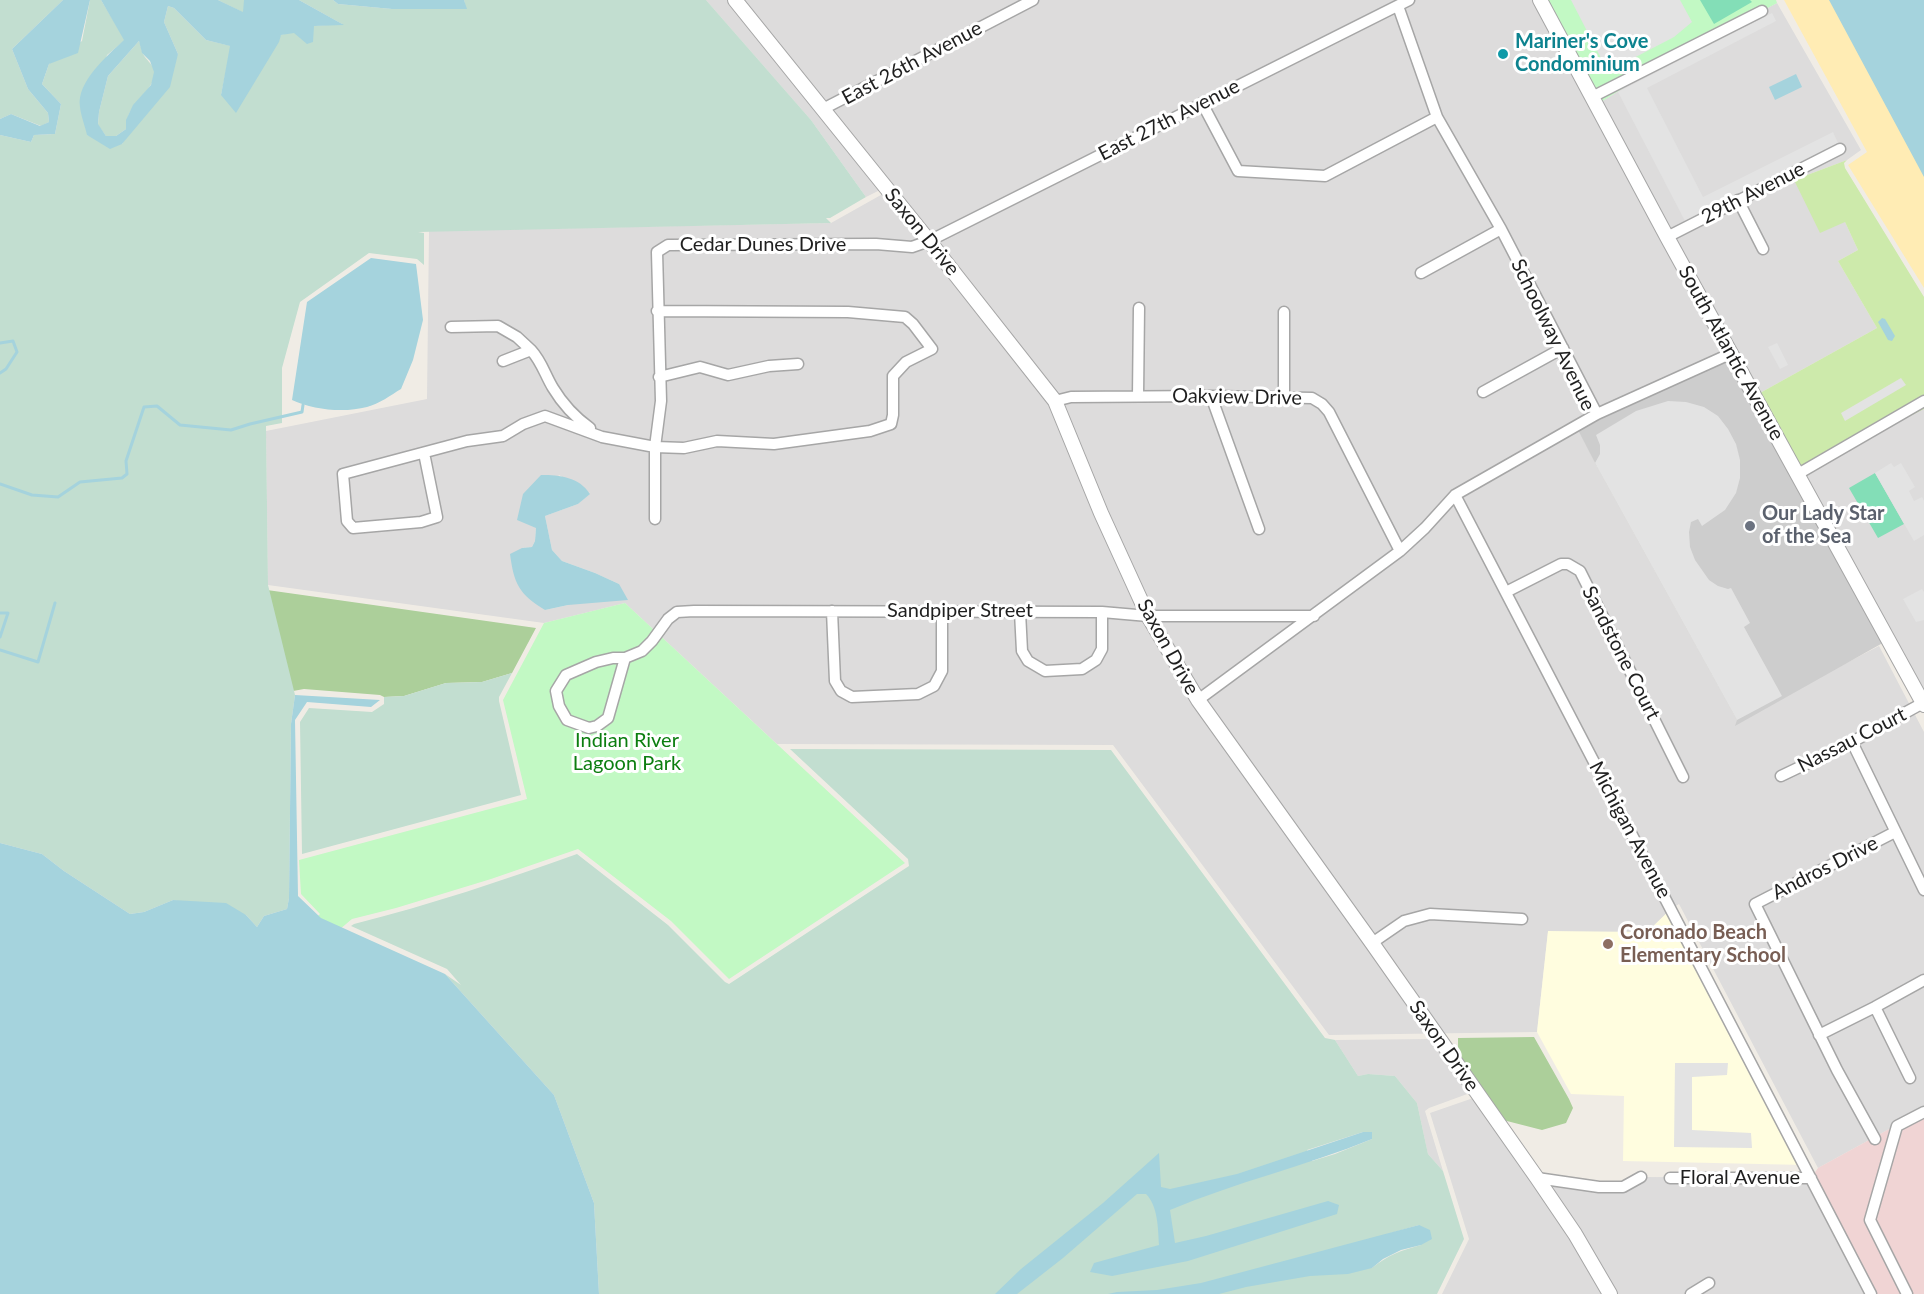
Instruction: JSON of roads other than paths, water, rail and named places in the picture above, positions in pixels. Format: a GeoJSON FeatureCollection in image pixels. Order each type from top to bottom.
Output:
{"type":"FeatureCollection","features":[{"type":"Feature","properties":{"kind":"street","name":"Saxon Drive"},"geometry":{"type":"LineString","coordinates":[[735,0],[1055,401],[1101,513],[1148,616],[1198,700],[1537,1178],[1575,1233],[1610,1294]]}},
{"type":"Feature","properties":{"kind":"street","name":"East 26th Avenue"},"geometry":{"type":"LineString","coordinates":[[823,110],[1033,0]]}},
{"type":"Feature","properties":{"kind":"street","name":"East 27th Avenue"},"geometry":{"type":"LineString","coordinates":[[929,241],[1409,0]]}},
{"type":"Feature","properties":{"kind":"street","name":"South Atlantic Avenue"},"geometry":{"type":"LineString","coordinates":[[1540,0],[1667,237],[1924,704]]}},
{"type":"Feature","properties":{"kind":"street","name":"Schoolway Avenue"},"geometry":{"type":"LineString","coordinates":[[1198,700],[1400,551],[1455,495],[1597,414],[1501,230],[1437,117],[1398,6]]}},
{"type":"Feature","properties":{"kind":"street"},"geometry":{"type":"LineString","coordinates":[[1592,97],[1762,11]]}},
{"type":"Feature","properties":{"kind":"street"},"geometry":{"type":"LineString","coordinates":[[1202,103],[1238,171],[1325,176],[1437,117]]}},
{"type":"Feature","properties":{"kind":"street","name":"29th Avenue"},"geometry":{"type":"LineString","coordinates":[[1667,237],[1840,149]]}},
{"type":"Feature","properties":{"kind":"street"},"geometry":{"type":"LineString","coordinates":[[1738,200],[1763,249]]}},
{"type":"Feature","properties":{"kind":"street"},"geometry":{"type":"LineString","coordinates":[[1421,273],[1501,230]]}},
{"type":"Feature","properties":{"kind":"street","name":"Cedar Dunes Drive"},"geometry":{"type":"LineString","coordinates":[[655,519],[655,447],[660,401],[657,252],[668,245],[876,244],[912,247],[929,241]]}},
{"type":"Feature","properties":{"kind":"street"},"geometry":{"type":"LineString","coordinates":[[1138,396],[1139,308]]}},
{"type":"Feature","properties":{"kind":"street"},"geometry":{"type":"LineString","coordinates":[[424,453],[437,517],[421,522],[353,528],[347,521],[343,474],[467,441],[503,435],[545,416],[602,437],[655,447],[684,448],[717,441],[774,444],[870,431],[891,424],[893,376],[906,362],[932,349],[905,317],[848,312],[657,311]]}},
{"type":"Feature","properties":{"kind":"street"},"geometry":{"type":"LineString","coordinates":[[1284,312],[1284,397]]}},
{"type":"Feature","properties":{"kind":"street"},"geometry":{"type":"LineString","coordinates":[[450,327],[498,326],[517,337],[540,359],[553,389],[580,421],[602,437]]}},
{"type":"Feature","properties":{"kind":"street"},"geometry":{"type":"LineString","coordinates":[[1483,392],[1563,348]]}},
{"type":"Feature","properties":{"kind":"street"},"geometry":{"type":"LineString","coordinates":[[503,362],[531,350]]}},
{"type":"Feature","properties":{"kind":"street"},"geometry":{"type":"LineString","coordinates":[[1597,414],[1732,353]]}},
{"type":"Feature","properties":{"kind":"street"},"geometry":{"type":"LineString","coordinates":[[659,377],[700,367],[728,375],[769,366],[798,364]]}},
{"type":"Feature","properties":{"kind":"street","name":"Oakview Drive"},"geometry":{"type":"LineString","coordinates":[[1055,401],[1071,397],[1138,396],[1312,398],[1329,412],[1400,551]]}},
{"type":"Feature","properties":{"kind":"street"},"geometry":{"type":"LineString","coordinates":[[1211,396],[1259,529]]}},
{"type":"Feature","properties":{"kind":"street"},"geometry":{"type":"LineString","coordinates":[[1798,474],[1924,400]]}},
{"type":"Feature","properties":{"kind":"street","name":"Michigan Avenue"},"geometry":{"type":"LineString","coordinates":[[1455,495],[1871,1294]]}},
{"type":"Feature","properties":{"kind":"street","name":"Sandstone Court"},"geometry":{"type":"LineString","coordinates":[[1506,592],[1561,564],[1568,564],[1581,571],[1683,777]]}},
{"type":"Feature","properties":{"kind":"street"},"geometry":{"type":"LineString","coordinates":[[832,611],[835,681],[841,691],[852,697],[918,694],[934,686],[942,671],[942,611]]}},
{"type":"Feature","properties":{"kind":"street","name":"Sandpiper Street"},"geometry":{"type":"LineString","coordinates":[[625,658],[608,718],[597,726],[588,728],[567,720],[559,706],[556,691],[566,675],[596,662],[625,658],[642,651],[668,619],[677,612],[1102,612],[1148,616],[1314,616]]}},
{"type":"Feature","properties":{"kind":"street"},"geometry":{"type":"LineString","coordinates":[[1020,612],[1023,651],[1028,661],[1045,671],[1082,669],[1096,660],[1102,649],[1102,612]]}},
{"type":"Feature","properties":{"kind":"street","name":"Nassau Court"},"geometry":{"type":"LineString","coordinates":[[1781,776],[1924,704]]}},
{"type":"Feature","properties":{"kind":"street"},"geometry":{"type":"LineString","coordinates":[[1852,742],[1924,890]]}},
{"type":"Feature","properties":{"kind":"street","name":"Andros Drive"},"geometry":{"type":"LineString","coordinates":[[1819,1035],[1755,904],[1896,832]]}},
{"type":"Feature","properties":{"kind":"street"},"geometry":{"type":"LineString","coordinates":[[1372,943],[1404,921],[1430,915],[1522,919]]}},
{"type":"Feature","properties":{"kind":"street"},"geometry":{"type":"LineString","coordinates":[[1875,1139],[1819,1035],[1924,980]]}},
{"type":"Feature","properties":{"kind":"street"},"geometry":{"type":"LineString","coordinates":[[1875,1007],[1910,1078]]}},
{"type":"Feature","properties":{"kind":"street"},"geometry":{"type":"LineString","coordinates":[[1907,1294],[1870,1220],[1897,1126],[1924,1112]]}},
{"type":"Feature","properties":{"kind":"street"},"geometry":{"type":"LineString","coordinates":[[1537,1178],[1599,1187],[1623,1186],[1641,1178]]}},
{"type":"Feature","properties":{"kind":"street","name":"Floral Avenue"},"geometry":{"type":"LineString","coordinates":[[1670,1178],[1811,1178]]}},
{"type":"Feature","properties":{"kind":"street"},"geometry":{"type":"LineString","coordinates":[[1690,1294],[1708,1283]]}},
{"type":"Feature","properties":{"kind":"water"},"geometry":{"type":"Polygon","coordinates":[[[63,0],[90,0],[78,53],[49,64],[42,84],[61,104],[55,134],[34,135],[31,142],[0,135],[0,119],[11,114],[40,126],[49,122],[48,113],[28,89],[12,49],[63,0]]]}},
{"type":"Feature","properties":{"kind":"water"},"geometry":{"type":"Polygon","coordinates":[[[101,0],[218,0],[243,12],[244,0],[299,0],[344,25],[314,26],[313,42],[307,44],[294,33],[281,35],[236,113],[221,95],[230,46],[206,40],[174,8],[168,6],[164,22],[178,54],[170,87],[122,144],[110,149],[87,135],[80,98],[88,79],[124,40],[101,0]],[[139,41],[108,76],[98,124],[106,136],[116,136],[126,129],[126,120],[133,105],[151,85],[154,72],[150,61],[142,53],[139,41]]]}},
{"type":"Feature","properties":{"kind":"water"},"geometry":{"type":"Polygon","coordinates":[[[333,0],[464,0],[467,9],[392,9],[338,4],[333,0]]]}},
{"type":"Feature","properties":{"kind":"water"},"geometry":{"type":"Polygon","coordinates":[[[1829,0],[1924,0],[1924,177],[1829,0]]]}},
{"type":"Feature","properties":{"kind":"water"},"geometry":{"type":"Polygon","coordinates":[[[1796,74],[1802,87],[1775,100],[1769,87],[1796,74]]]}},
{"type":"Feature","properties":{"kind":"water"},"geometry":{"type":"Polygon","coordinates":[[[371,258],[416,264],[423,320],[413,360],[401,389],[371,406],[349,410],[319,408],[292,400],[307,302],[371,258]]]}},
{"type":"Feature","properties":{"kind":"water"},"geometry":{"type":"Polygon","coordinates":[[[1882,318],[1885,319],[1895,336],[1892,341],[1888,340],[1878,322],[1882,318]]]}},
{"type":"Feature","properties":{"kind":"water"},"geometry":{"type":"Polygon","coordinates":[[[541,475],[575,481],[586,488],[590,494],[578,504],[545,516],[552,550],[562,561],[619,584],[628,600],[568,605],[545,610],[529,599],[519,587],[510,554],[522,548],[532,547],[535,541],[536,528],[517,520],[523,494],[541,475]]]}},
{"type":"Feature","properties":{"kind":"water"},"geometry":{"type":"Polygon","coordinates":[[[295,695],[380,700],[371,707],[307,702],[295,720],[298,896],[321,918],[445,974],[554,1095],[594,1203],[599,1294],[0,1294],[0,843],[42,854],[130,914],[144,912],[173,900],[226,903],[246,915],[257,927],[264,916],[287,909],[289,898],[291,724],[295,695]]]}},
{"type":"Feature","properties":{"kind":"water"},"geometry":{"type":"Polygon","coordinates":[[[1363,1132],[1372,1132],[1372,1139],[1170,1210],[1175,1243],[1328,1201],[1339,1205],[1337,1214],[1188,1261],[1112,1276],[1090,1272],[1094,1263],[1159,1245],[1157,1218],[1153,1205],[1146,1194],[1137,1194],[1017,1294],[995,1294],[1021,1269],[1103,1203],[1159,1153],[1161,1187],[1170,1189],[1237,1174],[1363,1132]]]}},
{"type":"Feature","properties":{"kind":"water"},"geometry":{"type":"Polygon","coordinates":[[[1419,1225],[1430,1230],[1432,1239],[1421,1245],[1401,1250],[1383,1259],[1372,1268],[1348,1274],[1310,1276],[1219,1294],[1108,1294],[1201,1283],[1419,1225]]]}},
{"type":"Feature","properties":{"kind":"waterway"},"geometry":{"type":"LineString","coordinates":[[0,343],[13,341],[17,352],[6,369],[0,373]]}},
{"type":"Feature","properties":{"kind":"waterway"},"geometry":{"type":"LineString","coordinates":[[0,484],[32,495],[58,497],[80,482],[122,478],[127,474],[126,461],[144,407],[157,406],[180,425],[231,430],[302,412],[303,405]]}},
{"type":"Feature","properties":{"kind":"waterway"},"geometry":{"type":"LineString","coordinates":[[0,650],[38,662],[55,603]]}},
{"type":"Feature","properties":{"kind":"waterway"},"geometry":{"type":"LineString","coordinates":[[0,613],[8,613],[0,637]]}},
{"type":"Feature","properties":{"kind":"place","name":"Mariner's Cove Condominium"},"geometry":{"type":"Point","coordinates":[1503,54]}},
{"type":"Feature","properties":{"kind":"place","name":"Our Lady Star of the Sea"},"geometry":{"type":"Point","coordinates":[1750,526]}},
{"type":"Feature","properties":{"kind":"place","name":"Coronado Beach Elementary School"},"geometry":{"type":"Point","coordinates":[1608,944]}},
{"type":"Feature","properties":{"kind":"park label","name":"Indian River Lagoon Park"},"geometry":{"type":"Point","coordinates":[627,752]}}]}
